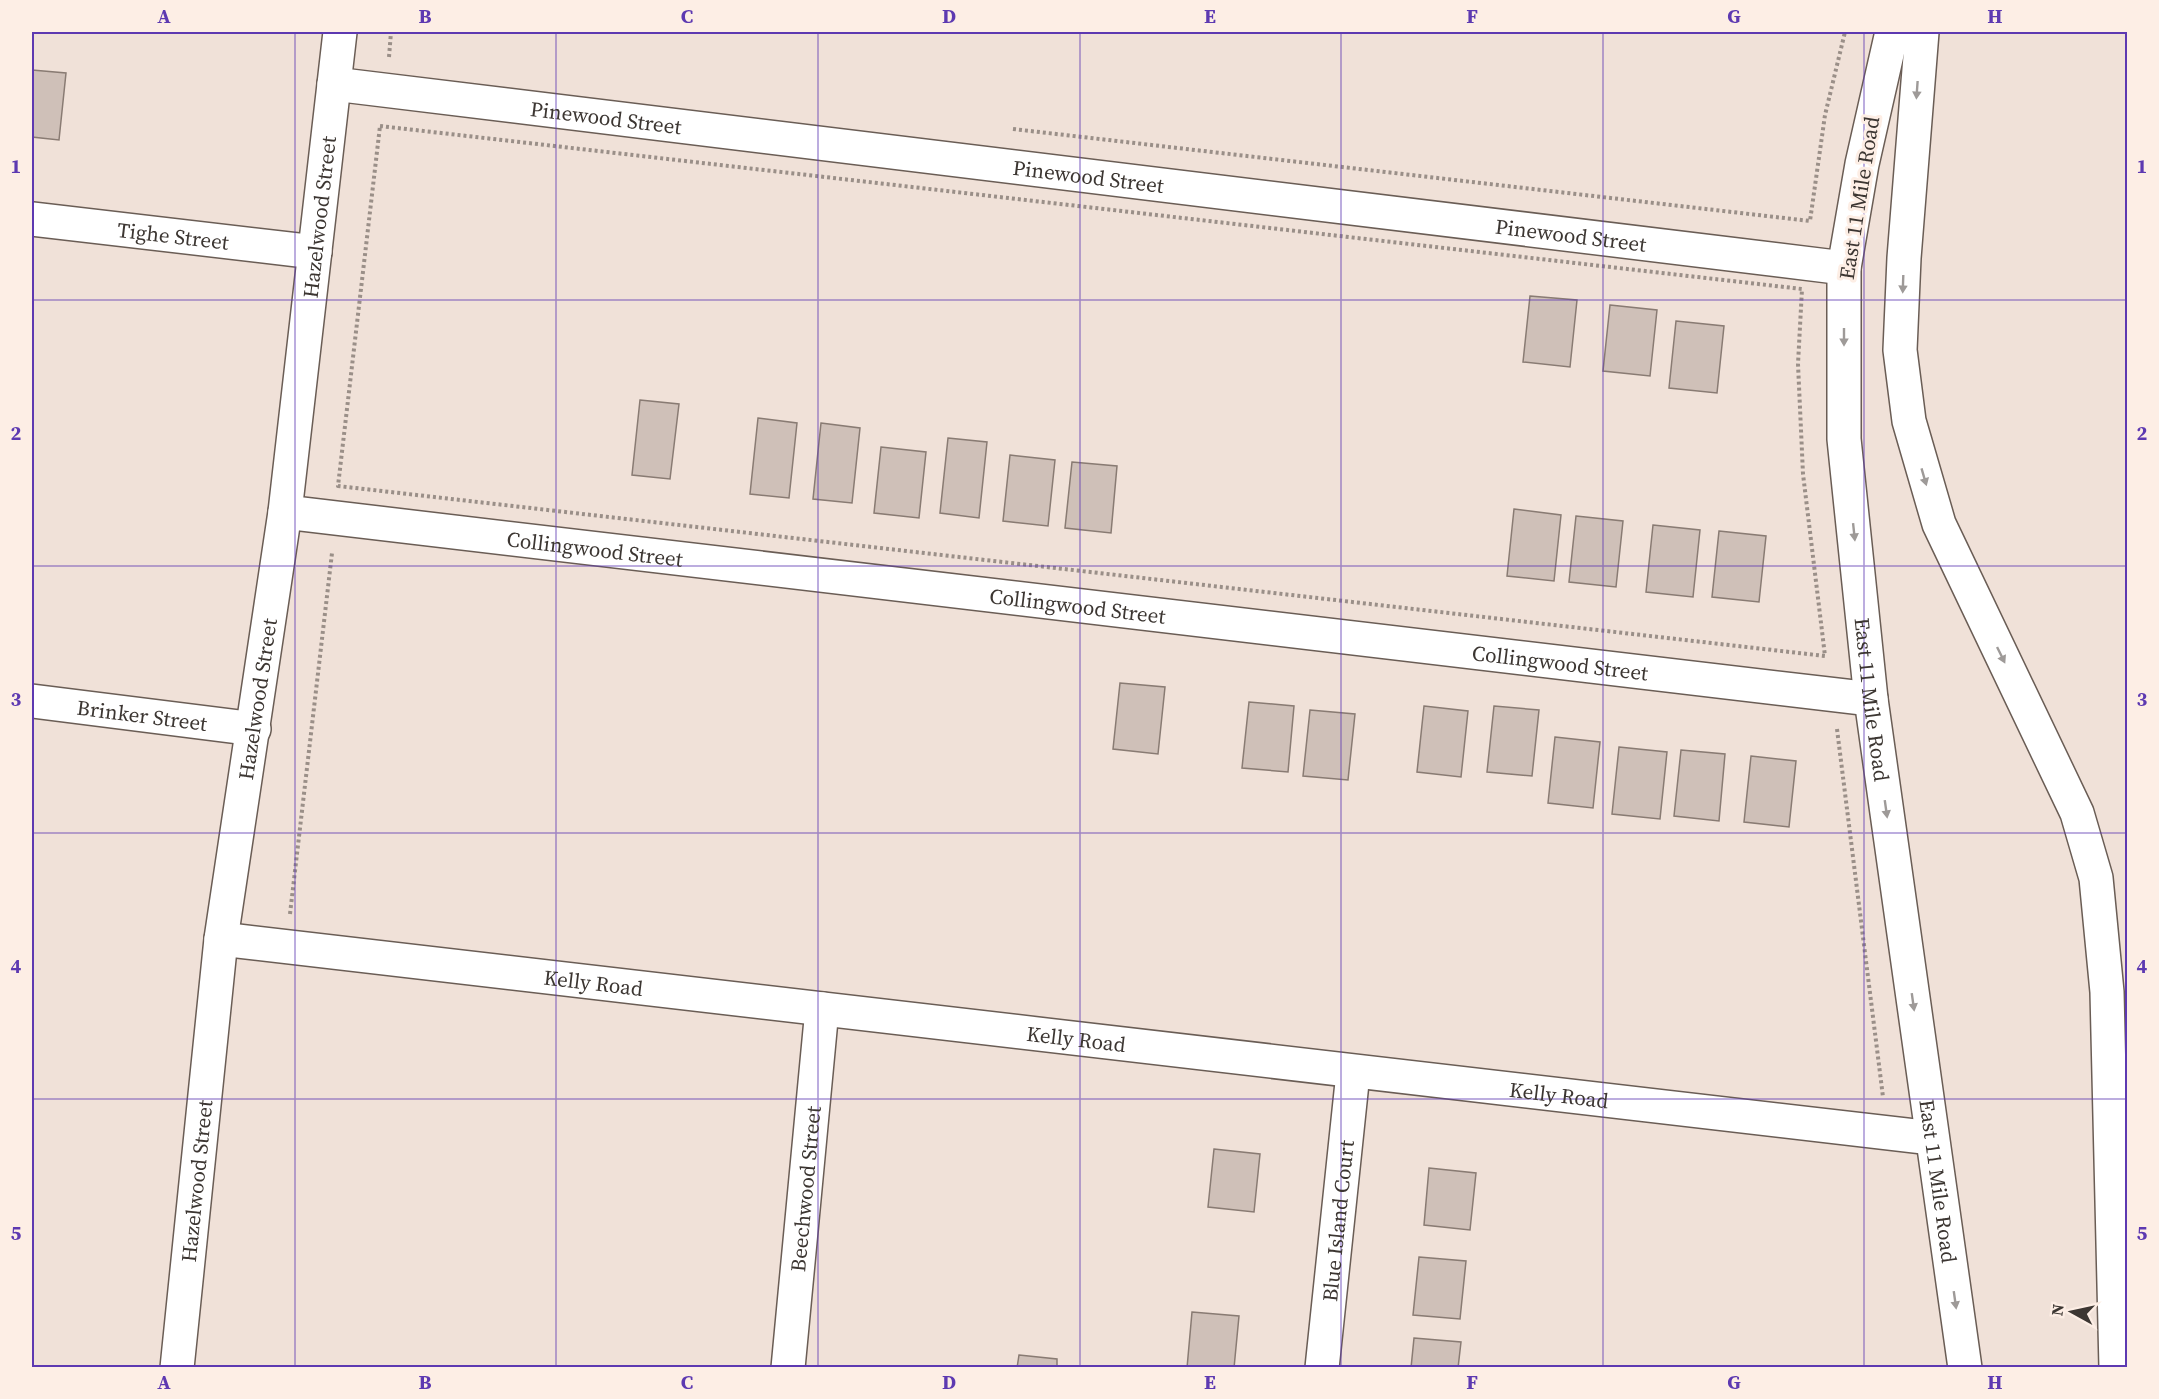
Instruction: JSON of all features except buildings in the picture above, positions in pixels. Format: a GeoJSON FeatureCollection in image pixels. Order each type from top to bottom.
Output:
{"type":"FeatureCollection","features":[{"type":"Feature","properties":{"kind":"main road","name":"Hazelwood Street"},"geometry":{"type":"LineString","coordinates":[[177,1368],[221,939],[285,512],[340,32]]}},
{"type":"Feature","properties":{"kind":"main road","name":"East 11 Mile Road"},"geometry":{"type":"LineString","coordinates":[[1892,32],[1864,153],[1844,268],[1844,439],[1871,699],[1965,1368]]}},
{"type":"Feature","properties":{"kind":"main road"},"geometry":{"type":"LineString","coordinates":[[1922,32],[1904,258],[1900,350],[1909,421],[1939,524],[2077,813],[2096,878],[2107,992],[2116,1368]]}},
{"type":"Feature","properties":{"kind":"main road","name":"Pinewood Street"},"geometry":{"type":"LineString","coordinates":[[334,84],[1844,268]]}},
{"type":"Feature","properties":{"kind":"main road","name":"Tighe Street"},"geometry":{"type":"LineString","coordinates":[[32,219],[315,252]]}},
{"type":"Feature","properties":{"kind":"main road","name":"Collingwood Street"},"geometry":{"type":"LineString","coordinates":[[285,512],[1871,699]]}},
{"type":"Feature","properties":{"kind":"main road","name":"Brinker Street"},"geometry":{"type":"LineString","coordinates":[[32,701],[254,729]]}},
{"type":"Feature","properties":{"kind":"main road","name":"Kelly Road"},"geometry":{"type":"LineString","coordinates":[[221,939],[1932,1138]]}},
{"type":"Feature","properties":{"kind":"main road","name":"Beechwood Street"},"geometry":{"type":"LineString","coordinates":[[788,1368],[822,1009]]}},
{"type":"Feature","properties":{"kind":"main road","name":"Blue Island Court"},"geometry":{"type":"LineString","coordinates":[[1322,1368],[1353,1072]]}},
{"type":"Feature","properties":{"kind":"path"},"geometry":{"type":"LineString","coordinates":[[391,32],[388,57],[400,58]]}},
{"type":"Feature","properties":{"kind":"path"},"geometry":{"type":"LineString","coordinates":[[1004,128],[1810,221],[1825,115],[1845,32]]}},
{"type":"Feature","properties":{"kind":"path"},"geometry":{"type":"LineString","coordinates":[[338,486],[380,126]]}},
{"type":"Feature","properties":{"kind":"path"},"geometry":{"type":"LineString","coordinates":[[1802,289],[1798,364],[1803,474],[1825,656]]}},
{"type":"Feature","properties":{"kind":"path"},"geometry":{"type":"LineString","coordinates":[[281,913],[290,915],[332,552]]}},
{"type":"Feature","properties":{"kind":"path"},"geometry":{"type":"LineString","coordinates":[[1836,727],[1885,1098]]}}]}
